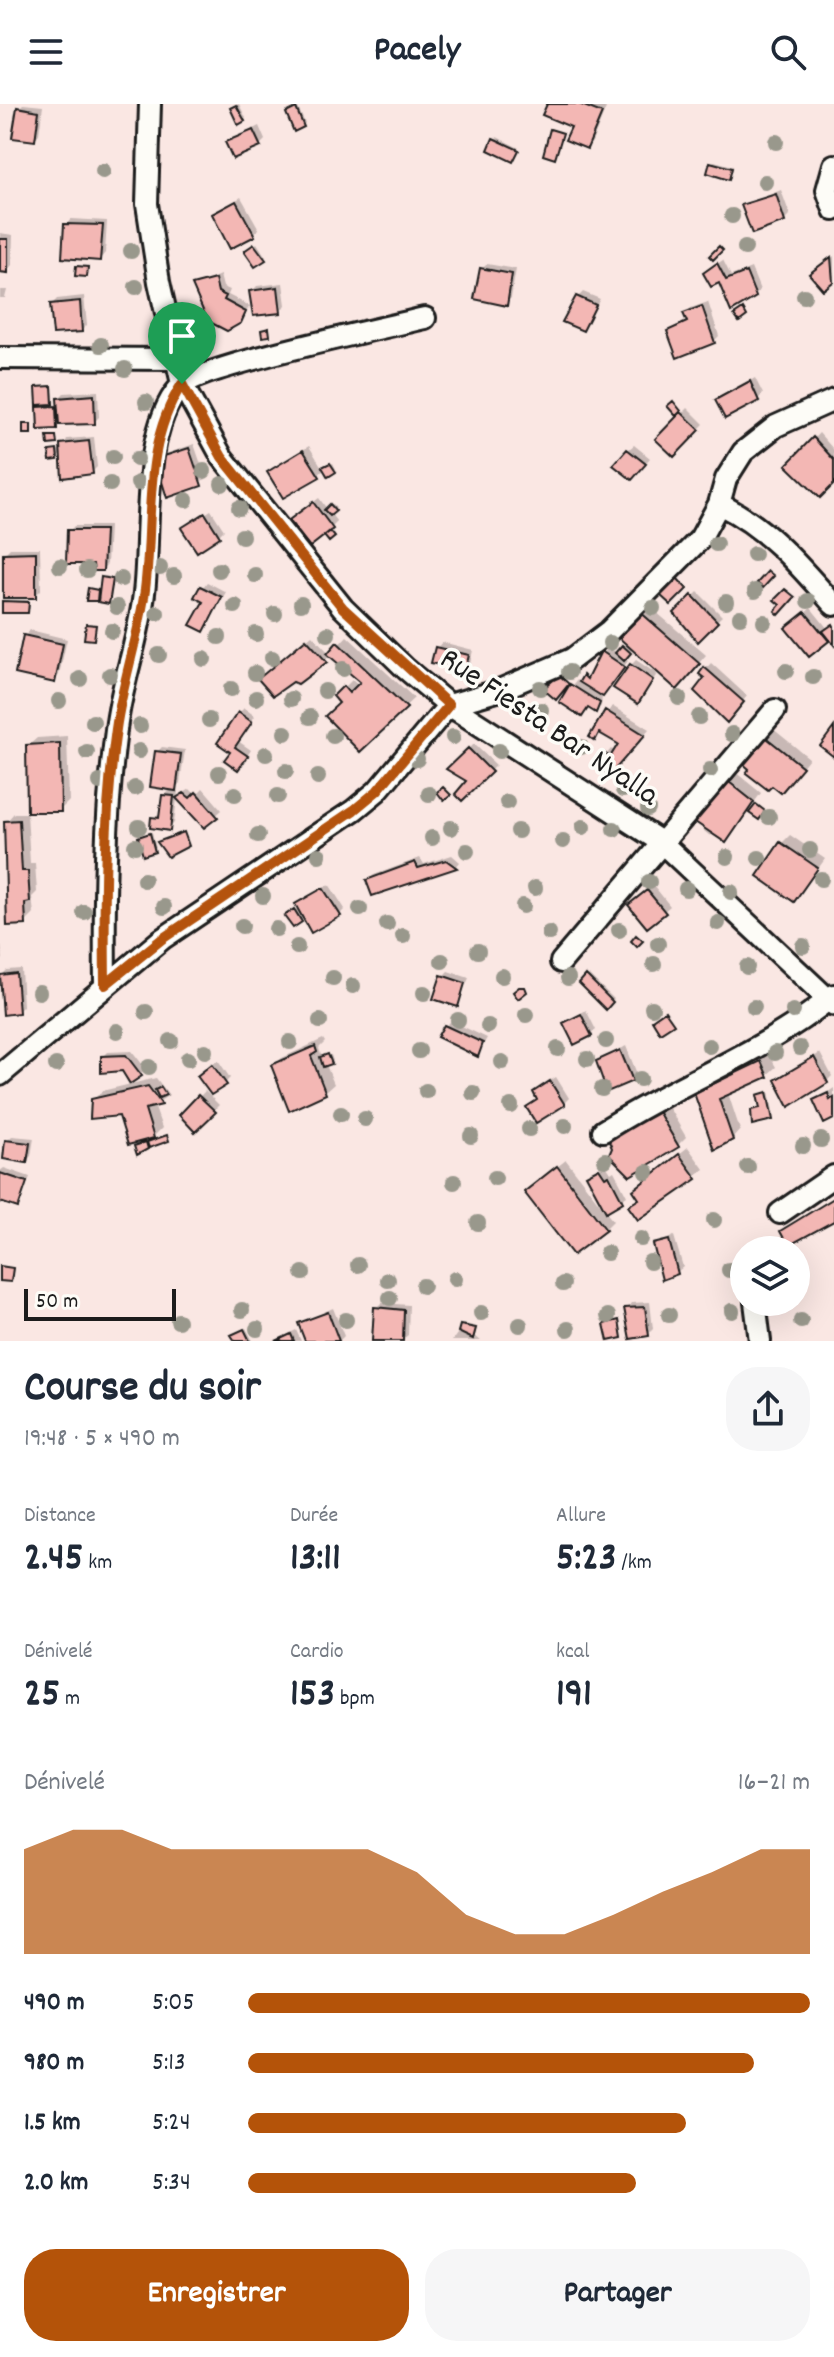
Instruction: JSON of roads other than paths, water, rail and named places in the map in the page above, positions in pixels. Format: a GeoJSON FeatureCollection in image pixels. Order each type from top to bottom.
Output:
{"type":"FeatureCollection","features":[{"type":"Feature","properties":{"kind":"street","name":"Rue Fiesta Bar Nyalla"},"geometry":{"type":"LineString","coordinates":[[148,114],[147,204],[176,359],[182,384],[222,457],[343,608],[449,705],[661,842],[832,1000]]}},
{"type":"Feature","properties":{"kind":"street"},"geometry":{"type":"LineString","coordinates":[[834,165],[827,190],[834,210]]}},
{"type":"Feature","properties":{"kind":"street"},"geometry":{"type":"LineString","coordinates":[[105,985],[107,820],[116,727],[144,598],[154,449],[167,406],[182,384],[259,357],[425,318]]}},
{"type":"Feature","properties":{"kind":"street"},"geometry":{"type":"LineString","coordinates":[[0,358],[176,359]]}},
{"type":"Feature","properties":{"kind":"street"},"geometry":{"type":"LineString","coordinates":[[0,1075],[162,939],[354,810],[377,791],[449,705],[497,691],[572,659],[609,631],[700,539],[719,504],[726,479],[743,452],[776,426],[834,400]]}},
{"type":"Feature","properties":{"kind":"street"},"geometry":{"type":"LineString","coordinates":[[719,504],[746,517],[770,535],[834,605]]}},
{"type":"Feature","properties":{"kind":"street"},"geometry":{"type":"LineString","coordinates":[[561,962],[775,710]]}},
{"type":"Feature","properties":{"kind":"street"},"geometry":{"type":"LineString","coordinates":[[603,1131],[832,1000]]}},
{"type":"Feature","properties":{"kind":"street"},"geometry":{"type":"LineString","coordinates":[[780,1213],[834,1176]]}},
{"type":"Feature","properties":{"kind":"street"},"geometry":{"type":"LineString","coordinates":[[757,1316],[760,1341]]}}]}
